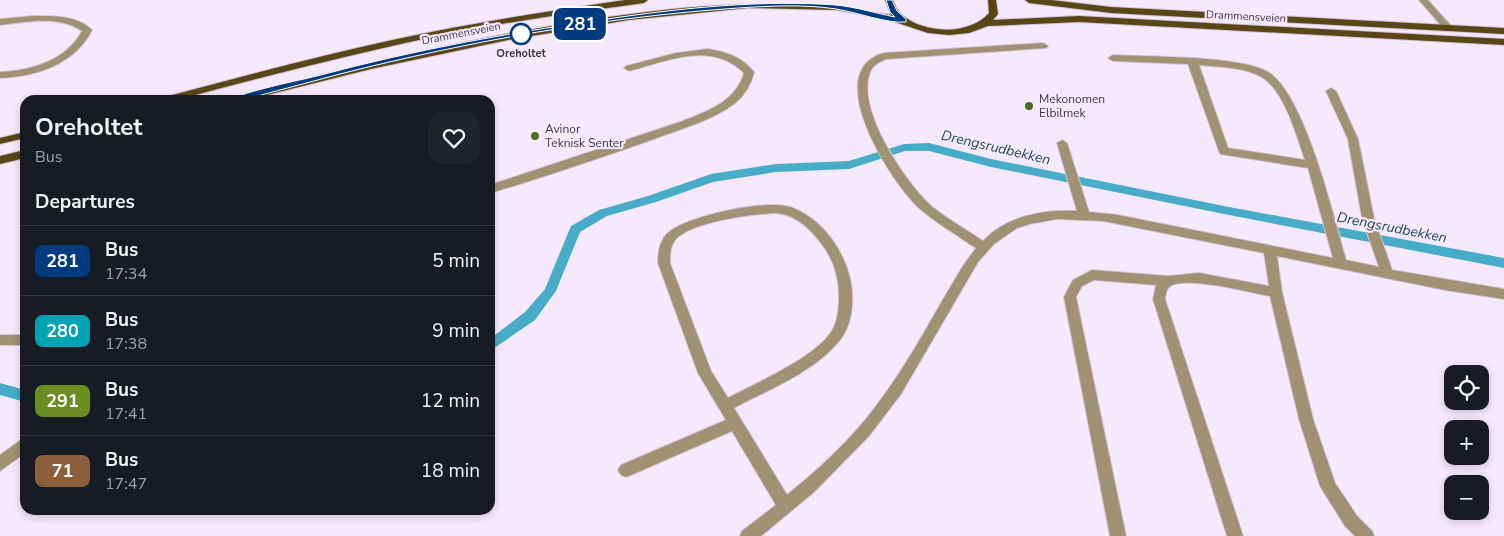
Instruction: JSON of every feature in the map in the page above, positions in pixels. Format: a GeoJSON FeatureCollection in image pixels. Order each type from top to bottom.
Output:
{"type":"FeatureCollection","features":[{"type":"Feature","properties":{"kind":"main road","name":"Drammensveien"},"geometry":{"type":"LineString","coordinates":[[184,95],[350,52],[430,35],[506,20],[644,0]]}},
{"type":"Feature","properties":{"kind":"main road"},"geometry":{"type":"LineString","coordinates":[[890,0],[894,12],[904,21]]}},
{"type":"Feature","properties":{"kind":"main road"},"geometry":{"type":"LineString","coordinates":[[986,23],[994,16],[995,6],[992,0]]}},
{"type":"Feature","properties":{"kind":"main road","name":"Drammensveien"},"geometry":{"type":"LineString","coordinates":[[1029,0],[1111,10],[1504,31]]}},
{"type":"Feature","properties":{"kind":"main road","name":"Drammensveien"},"geometry":{"type":"LineString","coordinates":[[254,95],[340,72],[433,51],[546,29],[641,16],[738,6],[791,4],[836,7],[904,21],[919,28],[937,32],[964,31],[986,23],[1079,19],[1504,42]]}},
{"type":"Feature","properties":{"kind":"main road"},"geometry":{"type":"LineString","coordinates":[[0,141],[20,136]]}},
{"type":"Feature","properties":{"kind":"main road"},"geometry":{"type":"LineString","coordinates":[[0,160],[20,155]]}},
{"type":"Feature","properties":{"kind":"street"},"geometry":{"type":"LineString","coordinates":[[1423,0],[1448,28]]}},
{"type":"Feature","properties":{"kind":"street"},"geometry":{"type":"LineString","coordinates":[[0,22],[40,19],[69,20],[81,24],[87,30],[84,38],[75,48],[58,59],[35,70],[0,75]]}},
{"type":"Feature","properties":{"kind":"street"},"geometry":{"type":"LineString","coordinates":[[984,248],[923,205],[893,167],[878,143],[868,116],[862,84],[867,68],[874,60],[884,56],[1043,46]]}},
{"type":"Feature","properties":{"kind":"street"},"geometry":{"type":"LineString","coordinates":[[495,187],[646,138],[699,118],[723,106],[737,95],[745,84],[749,72],[743,64],[733,58],[719,53],[705,52],[686,54],[629,68]]}},
{"type":"Feature","properties":{"kind":"street"},"geometry":{"type":"LineString","coordinates":[[1113,58],[1227,65],[1267,76],[1279,88],[1303,137],[1340,262]]}},
{"type":"Feature","properties":{"kind":"street"},"geometry":{"type":"LineString","coordinates":[[1193,63],[1224,151],[1312,165]]}},
{"type":"Feature","properties":{"kind":"street"},"geometry":{"type":"LineString","coordinates":[[1330,91],[1353,139],[1368,218],[1387,272]]}},
{"type":"Feature","properties":{"kind":"street"},"geometry":{"type":"LineString","coordinates":[[1062,143],[1084,215]]}},
{"type":"Feature","properties":{"kind":"street"},"geometry":{"type":"LineString","coordinates":[[725,406],[814,357],[835,337],[844,321],[846,300],[844,276],[825,238],[801,216],[786,210],[770,208],[755,210],[695,223],[683,228],[672,236],[664,249],[664,263],[686,327],[705,373],[786,507]]}},
{"type":"Feature","properties":{"kind":"street"},"geometry":{"type":"LineString","coordinates":[[748,536],[786,507],[838,461],[895,391],[942,313],[965,270],[984,248],[1001,233],[1022,222],[1047,216],[1084,215],[1118,220],[1504,294]]}},
{"type":"Feature","properties":{"kind":"street"},"geometry":{"type":"LineString","coordinates":[[1270,250],[1276,292],[1306,419],[1328,486],[1351,521],[1366,536]]}},
{"type":"Feature","properties":{"kind":"street"},"geometry":{"type":"LineString","coordinates":[[1118,536],[1070,297],[1077,283],[1092,275],[1168,281],[1199,278],[1276,292]]}},
{"type":"Feature","properties":{"kind":"street"},"geometry":{"type":"LineString","coordinates":[[1168,281],[1160,289],[1159,299],[1235,536]]}},
{"type":"Feature","properties":{"kind":"street"},"geometry":{"type":"LineString","coordinates":[[0,340],[20,340]]}},
{"type":"Feature","properties":{"kind":"street"},"geometry":{"type":"LineString","coordinates":[[626,470],[736,423]]}},
{"type":"Feature","properties":{"kind":"street"},"geometry":{"type":"LineString","coordinates":[[0,464],[20,448]]}},
{"type":"Feature","properties":{"kind":"waterway","name":"Drengsrudbekken"},"geometry":{"type":"LineString","coordinates":[[495,342],[530,316],[550,291],[575,229],[603,213],[652,199],[711,178],[776,168],[849,165],[904,148],[929,147],[991,163],[1229,211],[1504,263]]}},
{"type":"Feature","properties":{"kind":"waterway","name":"Drengsrudbekken"},"geometry":{"type":"LineString","coordinates":[[0,389],[20,395]]}},
{"type":"Feature","properties":{"kind":"bus line","name":"281"},"geometry":{"type":"LineString","coordinates":[[254,95],[340,72],[461,45],[546,29],[685,10],[791,4],[871,12],[904,21],[894,12],[889,0]]}},
{"type":"Feature","properties":{"kind":"place","name":"Oreholtet"},"geometry":{"type":"Point","coordinates":[521,34]}},
{"type":"Feature","properties":{"kind":"place","name":"Mekonomen Elbilmek"},"geometry":{"type":"Point","coordinates":[1029,106]}},
{"type":"Feature","properties":{"kind":"place","name":"Avinor Teknisk Senter"},"geometry":{"type":"Point","coordinates":[535,136]}}]}
